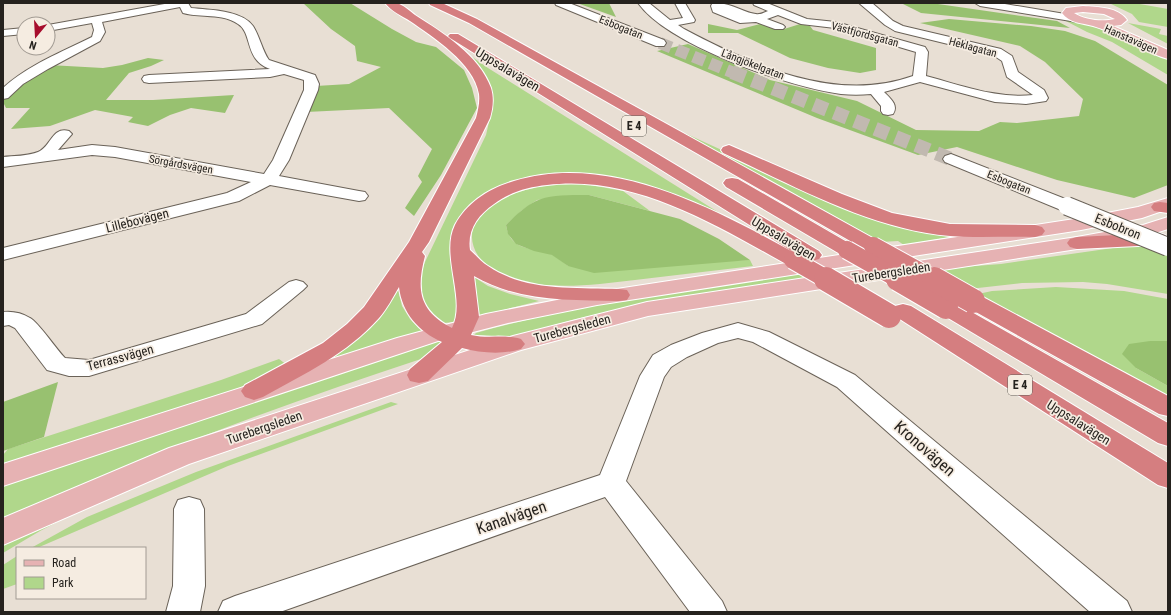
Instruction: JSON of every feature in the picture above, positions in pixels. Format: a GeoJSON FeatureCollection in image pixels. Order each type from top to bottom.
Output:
{"type":"FeatureCollection","features":[{"type":"Feature","properties":{"kind":"highway"},"geometry":{"type":"LineString","coordinates":[[254,391],[331,348],[355,329],[376,306],[419,242],[483,118],[486,100],[484,86],[468,62],[434,33],[390,3]]}},
{"type":"Feature","properties":{"kind":"highway","name":"Uppsalavägen"},"geometry":{"type":"LineString","coordinates":[[398,3],[802,257]]}},
{"type":"Feature","properties":{"kind":"highway","name":"Uppsalavägen"},"geometry":{"type":"LineString","coordinates":[[422,3],[1168,436]]}},
{"type":"Feature","properties":{"kind":"highway"},"geometry":{"type":"LineString","coordinates":[[434,3],[473,21],[608,95],[873,246],[1168,406]]}},
{"type":"Feature","properties":{"kind":"highway"},"geometry":{"type":"LineString","coordinates":[[608,95],[836,198],[885,217],[926,227],[950,230],[1035,231]]}},
{"type":"Feature","properties":{"kind":"highway"},"geometry":{"type":"LineString","coordinates":[[419,374],[442,356],[454,333],[468,317],[460,239],[469,215],[498,192],[519,184],[542,179],[587,178],[635,188],[672,200],[802,257],[1168,477]]}},
{"type":"Feature","properties":{"kind":"highway"},"geometry":{"type":"LineString","coordinates":[[1077,243],[1168,239]]}},
{"type":"Feature","properties":{"kind":"highway"},"geometry":{"type":"LineString","coordinates":[[419,242],[411,271],[409,289],[412,302],[419,313],[454,333],[485,345],[513,344]]}},
{"type":"Feature","properties":{"kind":"highway"},"geometry":{"type":"LineString","coordinates":[[461,252],[480,271],[505,283],[522,288],[542,292],[619,295]]}},
{"type":"Feature","properties":{"kind":"main road","name":"Hanstavägen"},"geometry":{"type":"LineString","coordinates":[[1081,3],[1120,18],[1122,20],[1118,23],[1118,25],[1124,30],[1168,50]]}},
{"type":"Feature","properties":{"kind":"main road"},"geometry":{"type":"LineString","coordinates":[[1069,11],[1083,9],[1100,11]]}},
{"type":"Feature","properties":{"kind":"main road"},"geometry":{"type":"LineString","coordinates":[[1069,11],[1093,23],[1118,23]]}},
{"type":"Feature","properties":{"kind":"main road","name":"Hanstavägen"},"geometry":{"type":"LineString","coordinates":[[1093,23],[1168,55]]}},
{"type":"Feature","properties":{"kind":"main road","name":"Turebergsleden"},"geometry":{"type":"LineString","coordinates":[[3,475],[254,391],[454,333],[575,302],[1166,210]]}},
{"type":"Feature","properties":{"kind":"main road","name":"Turebergsleden"},"geometry":{"type":"LineString","coordinates":[[3,532],[179,456],[419,374],[513,344],[647,309],[1077,243],[1146,230],[1166,210]]}},
{"type":"Feature","properties":{"kind":"street","name":"Esbogatan"},"geometry":{"type":"LineString","coordinates":[[560,3],[660,43]]}},
{"type":"Feature","properties":{"kind":"street","name":"Långjökelgatan"},"geometry":{"type":"LineString","coordinates":[[643,3],[657,17],[692,38],[741,60],[793,79],[840,90],[875,90],[906,84],[919,78]]}},
{"type":"Feature","properties":{"kind":"street"},"geometry":{"type":"LineString","coordinates":[[668,24],[690,20],[680,3]]}},
{"type":"Feature","properties":{"kind":"street","name":"Västfjordsgatan"},"geometry":{"type":"LineString","coordinates":[[758,3],[806,22],[836,25],[921,50],[919,78]]}},
{"type":"Feature","properties":{"kind":"street","name":"Heklagatan"},"geometry":{"type":"LineString","coordinates":[[864,3],[879,14],[886,22],[898,28],[997,52],[1008,59],[1012,74],[1039,93],[1041,98],[1029,100],[1006,99],[919,78]]}},
{"type":"Feature","properties":{"kind":"street"},"geometry":{"type":"LineString","coordinates":[[980,3],[1022,10],[1069,11]]}},
{"type":"Feature","properties":{"kind":"street"},"geometry":{"type":"LineString","coordinates":[[56,27],[153,9],[184,6],[231,17],[246,24],[250,30],[254,44],[265,63],[310,78],[312,84],[281,160],[269,179]]}},
{"type":"Feature","properties":{"kind":"street"},"geometry":{"type":"LineString","coordinates":[[778,11],[754,18],[779,27]]}},
{"type":"Feature","properties":{"kind":"street"},"geometry":{"type":"LineString","coordinates":[[3,95],[18,81],[43,66],[96,39],[100,34],[100,27],[96,20]]}},
{"type":"Feature","properties":{"kind":"street"},"geometry":{"type":"LineString","coordinates":[[3,33],[16,32]]}},
{"type":"Feature","properties":{"kind":"street"},"geometry":{"type":"LineString","coordinates":[[149,79],[270,73],[285,70]]}},
{"type":"Feature","properties":{"kind":"street"},"geometry":{"type":"LineString","coordinates":[[875,90],[888,105],[888,111]]}},
{"type":"Feature","properties":{"kind":"street"},"geometry":{"type":"LineString","coordinates":[[44,156],[64,134]]}},
{"type":"Feature","properties":{"kind":"street","name":"Sörgårdsvägen"},"geometry":{"type":"LineString","coordinates":[[3,162],[92,150],[115,152],[359,196]]}},
{"type":"Feature","properties":{"kind":"street","name":"Esbogatan"},"geometry":{"type":"LineString","coordinates":[[951,159],[1067,206]]}},
{"type":"Feature","properties":{"kind":"street","name":"Lillebovägen"},"geometry":{"type":"LineString","coordinates":[[3,254],[233,197],[269,179]]}},
{"type":"Feature","properties":{"kind":"street","name":"Esbobron"},"geometry":{"type":"LineString","coordinates":[[1067,206],[1168,247]]}},
{"type":"Feature","properties":{"kind":"street","name":"Terrassvägen"},"geometry":{"type":"LineString","coordinates":[[3,319],[11,318],[23,323],[56,364],[69,368],[89,368],[254,319],[296,286]]}},
{"type":"Feature","properties":{"kind":"street","name":"Kronovägen"},"geometry":{"type":"LineString","coordinates":[[611,483],[652,376],[662,361],[679,351],[710,338],[738,330],[761,337],[846,381],[1115,612]]}},
{"type":"Feature","properties":{"kind":"street"},"geometry":{"type":"LineString","coordinates":[[611,483],[710,612]]}},
{"type":"Feature","properties":{"kind":"street","name":"Kanalvägen"},"geometry":{"type":"LineString","coordinates":[[234,612],[611,483]]}},
{"type":"Feature","properties":{"kind":"street"},"geometry":{"type":"LineString","coordinates":[[183,612],[189,586],[189,509]]}},
{"type":"Feature","properties":{"kind":"green space"},"geometry":{"type":"Polygon","coordinates":[[[303,3],[350,3],[416,42],[436,47],[464,70],[472,88],[477,108],[441,175],[414,216],[405,208],[422,182],[418,176],[432,149],[389,108],[306,112],[316,86],[349,84],[381,67],[357,61],[355,46],[331,29],[303,3]]]}},
{"type":"Feature","properties":{"kind":"green space"},"geometry":{"type":"Polygon","coordinates":[[[577,3],[609,3],[616,17],[577,3]]]}},
{"type":"Feature","properties":{"kind":"green space"},"geometry":{"type":"Polygon","coordinates":[[[901,3],[931,3],[1057,21],[1070,28],[921,13],[901,3]]]}},
{"type":"Feature","properties":{"kind":"green space"},"geometry":{"type":"Polygon","coordinates":[[[1109,3],[1134,3],[1168,9],[1168,27],[1139,22],[1132,14],[1109,3]]]}},
{"type":"Feature","properties":{"kind":"green space"},"geometry":{"type":"Polygon","coordinates":[[[1060,18],[1101,28],[1168,58],[1168,75],[1112,42],[1087,32],[1060,18]]]}},
{"type":"Feature","properties":{"kind":"green space"},"geometry":{"type":"Polygon","coordinates":[[[949,19],[1031,26],[1065,31],[1095,41],[1168,85],[1168,185],[1134,198],[1057,180],[957,147],[918,155],[817,118],[657,51],[688,44],[770,80],[857,101],[916,130],[979,131],[1000,122],[1017,123],[1079,116],[1083,99],[1045,62],[1020,46],[920,23],[949,19]]]}},
{"type":"Feature","properties":{"kind":"green space"},"geometry":{"type":"Polygon","coordinates":[[[764,23],[781,30],[800,24],[810,26],[813,30],[876,48],[876,70],[860,73],[828,68],[790,58],[738,33],[708,33],[708,24],[737,30],[764,23]]]}},
{"type":"Feature","properties":{"kind":"green space"},"geometry":{"type":"Polygon","coordinates":[[[1128,23],[1161,29],[1159,34],[1168,36],[1168,44],[1128,23]]]}},
{"type":"Feature","properties":{"kind":"green space"},"geometry":{"type":"Polygon","coordinates":[[[468,54],[737,224],[682,202],[572,175],[472,204],[458,219],[454,225],[452,233],[451,256],[458,315],[454,322],[444,323],[432,313],[422,301],[419,288],[421,274],[425,262],[486,135],[492,109],[468,54]]]}},
{"type":"Feature","properties":{"kind":"green space"},"geometry":{"type":"Polygon","coordinates":[[[148,58],[164,60],[129,73],[106,100],[153,100],[234,95],[225,113],[191,108],[170,115],[148,126],[128,122],[133,117],[95,110],[50,126],[11,129],[30,108],[6,108],[3,102],[6,95],[49,65],[103,68],[148,58]]]}},
{"type":"Feature","properties":{"kind":"green space"},"geometry":{"type":"Polygon","coordinates":[[[680,131],[779,176],[956,236],[904,245],[898,241],[881,242],[680,131]]]}},
{"type":"Feature","properties":{"kind":"green space"},"geometry":{"type":"Polygon","coordinates":[[[558,184],[585,184],[623,191],[650,211],[589,195],[564,196],[537,200],[521,211],[506,225],[509,234],[518,244],[553,255],[568,266],[750,260],[753,266],[609,283],[556,286],[524,282],[502,274],[486,265],[475,251],[472,239],[473,227],[479,216],[492,205],[510,195],[528,189],[558,184]]]}},
{"type":"Feature","properties":{"kind":"green space"},"geometry":{"type":"Polygon","coordinates":[[[589,195],[680,219],[719,239],[750,260],[594,273],[568,266],[552,255],[534,251],[516,244],[508,234],[506,225],[516,215],[536,201],[555,196],[589,195]]]}},
{"type":"Feature","properties":{"kind":"green space"},"geometry":{"type":"Polygon","coordinates":[[[1148,243],[1168,251],[1168,294],[1107,284],[1083,282],[1022,283],[969,289],[936,271],[949,268],[1001,264],[1148,243]]]}},
{"type":"Feature","properties":{"kind":"green space"},"geometry":{"type":"Polygon","coordinates":[[[803,273],[812,278],[647,303],[576,319],[514,336],[499,337],[474,335],[476,333],[516,322],[597,305],[679,291],[803,273]]]}},
{"type":"Feature","properties":{"kind":"green space"},"geometry":{"type":"Polygon","coordinates":[[[474,277],[488,286],[510,294],[539,301],[476,317],[474,277]]]}},
{"type":"Feature","properties":{"kind":"green space"},"geometry":{"type":"Polygon","coordinates":[[[1056,287],[1124,291],[1168,299],[1168,341],[1150,341],[1136,368],[1168,386],[1168,397],[978,294],[992,291],[1056,287]]]}},
{"type":"Feature","properties":{"kind":"green space"},"geometry":{"type":"Polygon","coordinates":[[[395,290],[398,290],[402,306],[410,319],[422,331],[328,360],[395,290]]]}},
{"type":"Feature","properties":{"kind":"green space"},"geometry":{"type":"Polygon","coordinates":[[[439,341],[443,342],[436,352],[421,359],[311,396],[203,436],[3,520],[3,485],[439,341]]]}},
{"type":"Feature","properties":{"kind":"green space"},"geometry":{"type":"Polygon","coordinates":[[[1150,341],[1168,341],[1168,386],[1136,368],[1122,354],[1129,344],[1150,341]]]}},
{"type":"Feature","properties":{"kind":"green space"},"geometry":{"type":"Polygon","coordinates":[[[279,359],[287,365],[237,389],[3,467],[3,455],[8,449],[221,380],[279,359]]]}},
{"type":"Feature","properties":{"kind":"green space"},"geometry":{"type":"Polygon","coordinates":[[[58,382],[44,437],[3,451],[3,402],[58,382]]]}},
{"type":"Feature","properties":{"kind":"green space"},"geometry":{"type":"Polygon","coordinates":[[[391,402],[398,404],[228,466],[39,547],[33,547],[87,517],[196,472],[391,402]]]}},
{"type":"Feature","properties":{"kind":"green space"},"geometry":{"type":"Polygon","coordinates":[[[98,501],[40,531],[3,553],[3,543],[98,501]]]}},
{"type":"Feature","properties":{"kind":"green space"},"geometry":{"type":"Polygon","coordinates":[[[16,557],[16,584],[3,589],[3,565],[16,557]]]}},
{"type":"Feature","properties":{"kind":"tunnel"},"geometry":{"type":"LineString","coordinates":[[660,43],[734,73]]}},
{"type":"Feature","properties":{"kind":"tunnel"},"geometry":{"type":"LineString","coordinates":[[732,72],[951,159]]}}]}
